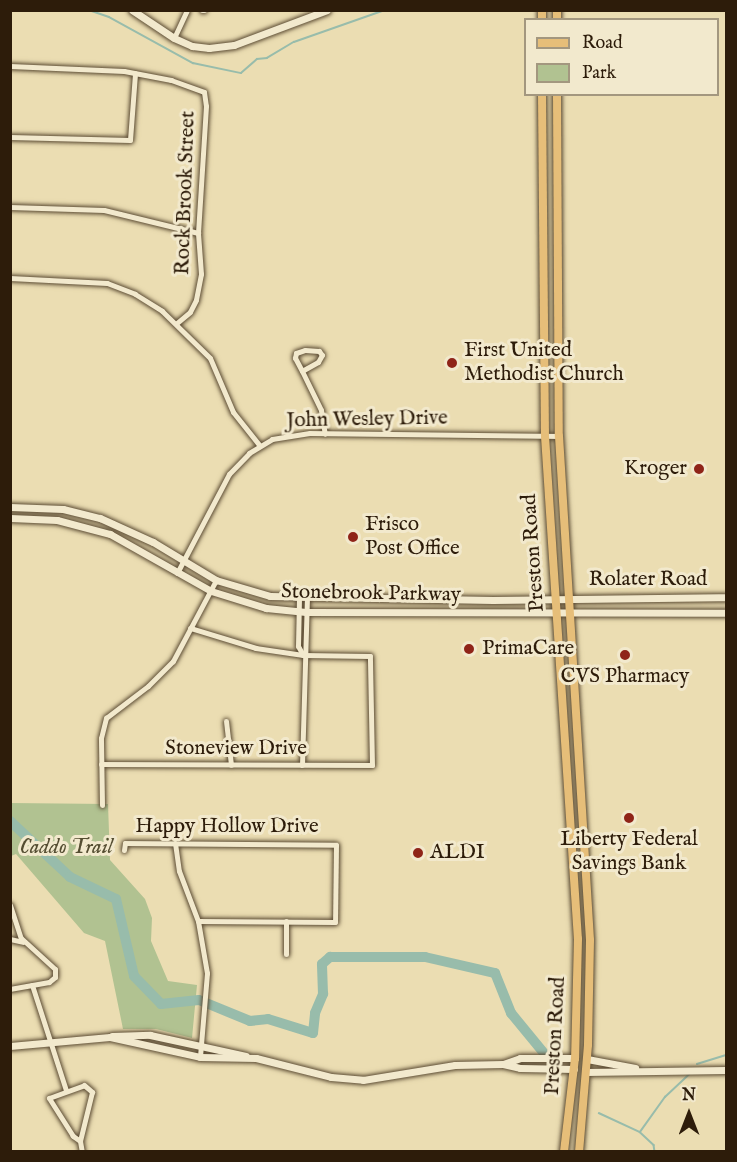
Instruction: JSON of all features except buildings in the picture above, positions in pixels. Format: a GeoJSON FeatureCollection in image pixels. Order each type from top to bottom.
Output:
{"type":"FeatureCollection","features":[{"type":"Feature","properties":{"kind":"main road"},"geometry":{"type":"LineString","coordinates":[[132,10],[174,38],[192,46],[222,47],[327,10]]}},
{"type":"Feature","properties":{"kind":"main road","name":"Preston Road"},"geometry":{"type":"LineString","coordinates":[[542,96],[544,436],[576,902],[575,1058],[564,1152]]}},
{"type":"Feature","properties":{"kind":"main road","name":"Preston Road"},"geometry":{"type":"LineString","coordinates":[[557,96],[559,436],[589,910],[587,1059],[579,1152]]}},
{"type":"Feature","properties":{"kind":"main road","name":"Stonebrook Parkway"},"geometry":{"type":"LineString","coordinates":[[10,507],[63,509],[100,519],[153,542],[183,563],[216,580],[254,592],[303,598],[442,600],[570,596]]}},
{"type":"Feature","properties":{"kind":"main road"},"geometry":{"type":"LineString","coordinates":[[88,527],[91,516]]}},
{"type":"Feature","properties":{"kind":"main road","name":"Stonebrook Parkway"},"geometry":{"type":"LineString","coordinates":[[10,518],[97,530],[125,540],[177,573],[211,591],[266,608],[296,612],[571,610]]}},
{"type":"Feature","properties":{"kind":"main road"},"geometry":{"type":"LineString","coordinates":[[97,530],[100,519]]}},
{"type":"Feature","properties":{"kind":"main road","name":"Rolater Road"},"geometry":{"type":"LineString","coordinates":[[570,596],[726,597]]}},
{"type":"Feature","properties":{"kind":"main road"},"geometry":{"type":"LineString","coordinates":[[665,597],[666,612]]}},
{"type":"Feature","properties":{"kind":"main road"},"geometry":{"type":"LineString","coordinates":[[386,599],[386,611]]}},
{"type":"Feature","properties":{"kind":"main road"},"geometry":{"type":"LineString","coordinates":[[442,600],[442,612]]}},
{"type":"Feature","properties":{"kind":"main road","name":"Rolater Road"},"geometry":{"type":"LineString","coordinates":[[571,610],[726,613]]}},
{"type":"Feature","properties":{"kind":"main road"},"geometry":{"type":"LineString","coordinates":[[564,738],[579,738]]}},
{"type":"Feature","properties":{"kind":"main road"},"geometry":{"type":"LineString","coordinates":[[576,902],[588,901]]}},
{"type":"Feature","properties":{"kind":"main road"},"geometry":{"type":"LineString","coordinates":[[576,911],[589,910]]}},
{"type":"Feature","properties":{"kind":"main road"},"geometry":{"type":"LineString","coordinates":[[10,1046],[50,1040],[150,1035],[324,1075],[359,1080],[393,1078],[455,1065],[503,1064],[520,1068],[574,1069],[586,1072],[640,1069],[726,1070]]}},
{"type":"Feature","properties":{"kind":"main road"},"geometry":{"type":"LineString","coordinates":[[110,1037],[200,1057],[254,1058]]}},
{"type":"Feature","properties":{"kind":"main road"},"geometry":{"type":"LineString","coordinates":[[503,1064],[520,1058],[575,1058],[640,1069]]}},
{"type":"Feature","properties":{"kind":"street"},"geometry":{"type":"LineString","coordinates":[[174,38],[187,10]]}},
{"type":"Feature","properties":{"kind":"street"},"geometry":{"type":"LineString","coordinates":[[10,66],[98,68],[135,73],[130,140],[10,137]]}},
{"type":"Feature","properties":{"kind":"street","name":"Rock Brook Street"},"geometry":{"type":"LineString","coordinates":[[135,73],[171,80],[204,92],[206,106],[198,233],[199,288],[190,312],[177,323]]}},
{"type":"Feature","properties":{"kind":"street"},"geometry":{"type":"LineString","coordinates":[[10,207],[104,210],[198,233]]}},
{"type":"Feature","properties":{"kind":"street"},"geometry":{"type":"LineString","coordinates":[[10,278],[107,283],[135,294],[177,323],[210,358],[233,412],[260,446]]}},
{"type":"Feature","properties":{"kind":"street"},"geometry":{"type":"LineString","coordinates":[[302,371],[321,359],[319,351],[296,353],[302,371],[321,410],[326,434]]}},
{"type":"Feature","properties":{"kind":"street","name":"John Wesley Drive"},"geometry":{"type":"LineString","coordinates":[[177,573],[229,474],[260,446],[282,436],[326,434],[559,436]]}},
{"type":"Feature","properties":{"kind":"street"},"geometry":{"type":"LineString","coordinates":[[102,805],[101,764],[106,717],[164,672],[216,580]]}},
{"type":"Feature","properties":{"kind":"street"},"geometry":{"type":"LineString","coordinates":[[303,598],[296,612],[298,646],[303,655]]}},
{"type":"Feature","properties":{"kind":"street"},"geometry":{"type":"LineString","coordinates":[[302,765],[303,655],[306,612],[303,598]]}},
{"type":"Feature","properties":{"kind":"street"},"geometry":{"type":"LineString","coordinates":[[190,628],[227,642],[303,655]]}},
{"type":"Feature","properties":{"kind":"street","name":"Stoneview Drive"},"geometry":{"type":"LineString","coordinates":[[101,764],[370,766],[370,656],[303,655]]}},
{"type":"Feature","properties":{"kind":"street"},"geometry":{"type":"LineString","coordinates":[[226,721],[231,765]]}},
{"type":"Feature","properties":{"kind":"street","name":"Happy Hollow Drive"},"geometry":{"type":"LineString","coordinates":[[124,850],[124,843],[336,844],[335,922],[286,921]]}},
{"type":"Feature","properties":{"kind":"street"},"geometry":{"type":"LineString","coordinates":[[175,843],[179,871],[198,921],[207,987],[200,1057]]}},
{"type":"Feature","properties":{"kind":"street"},"geometry":{"type":"LineString","coordinates":[[10,905],[19,935],[55,969],[55,977],[49,982],[10,989]]}},
{"type":"Feature","properties":{"kind":"street"},"geometry":{"type":"LineString","coordinates":[[198,921],[286,921],[286,954]]}},
{"type":"Feature","properties":{"kind":"street"},"geometry":{"type":"LineString","coordinates":[[10,939],[27,945]]}},
{"type":"Feature","properties":{"kind":"street"},"geometry":{"type":"LineString","coordinates":[[32,985],[66,1090]]}},
{"type":"Feature","properties":{"kind":"street"},"geometry":{"type":"LineString","coordinates":[[80,1141],[50,1104],[49,1098],[84,1085],[92,1092],[80,1141],[82,1152]]}},
{"type":"Feature","properties":{"kind":"green space","name":"Caddo Trail"},"geometry":{"type":"Polygon","coordinates":[[[10,803],[108,804],[110,860],[145,899],[152,918],[151,941],[168,981],[197,985],[192,1038],[156,1029],[123,1029],[105,941],[84,933],[16,854],[11,856],[10,803]]]}},
{"type":"Feature","properties":{"kind":"waterway"},"geometry":{"type":"LineString","coordinates":[[89,10],[109,17],[193,63],[241,73],[257,59],[267,58],[294,42],[385,10]]}},
{"type":"Feature","properties":{"kind":"waterway"},"geometry":{"type":"LineString","coordinates":[[10,821],[70,877],[116,899],[134,976],[161,1004],[199,1000],[250,1021],[268,1019],[313,1033],[315,1013],[323,994],[322,964],[330,957],[425,957],[495,973],[511,1013],[543,1052]]}},
{"type":"Feature","properties":{"kind":"waterway"},"geometry":{"type":"LineString","coordinates":[[697,1064],[726,1055]]}},
{"type":"Feature","properties":{"kind":"waterway"},"geometry":{"type":"LineString","coordinates":[[640,1132],[665,1097],[689,1075]]}},
{"type":"Feature","properties":{"kind":"waterway"},"geometry":{"type":"LineString","coordinates":[[599,1113],[640,1132],[654,1145],[655,1152]]}},
{"type":"Feature","properties":{"kind":"place","name":"First United Methodist Church"},"geometry":{"type":"Point","coordinates":[452,363]}},
{"type":"Feature","properties":{"kind":"place","name":"Kroger"},"geometry":{"type":"Point","coordinates":[699,469]}},
{"type":"Feature","properties":{"kind":"place","name":"Frisco Post Office"},"geometry":{"type":"Point","coordinates":[353,537]}},
{"type":"Feature","properties":{"kind":"place","name":"PrimaCare"},"geometry":{"type":"Point","coordinates":[469,649]}},
{"type":"Feature","properties":{"kind":"place","name":"CVS Pharmacy"},"geometry":{"type":"Point","coordinates":[625,655]}},
{"type":"Feature","properties":{"kind":"place","name":"Liberty Federal Savings Bank"},"geometry":{"type":"Point","coordinates":[629,818]}},
{"type":"Feature","properties":{"kind":"place","name":"ALDI"},"geometry":{"type":"Point","coordinates":[418,853]}}]}
